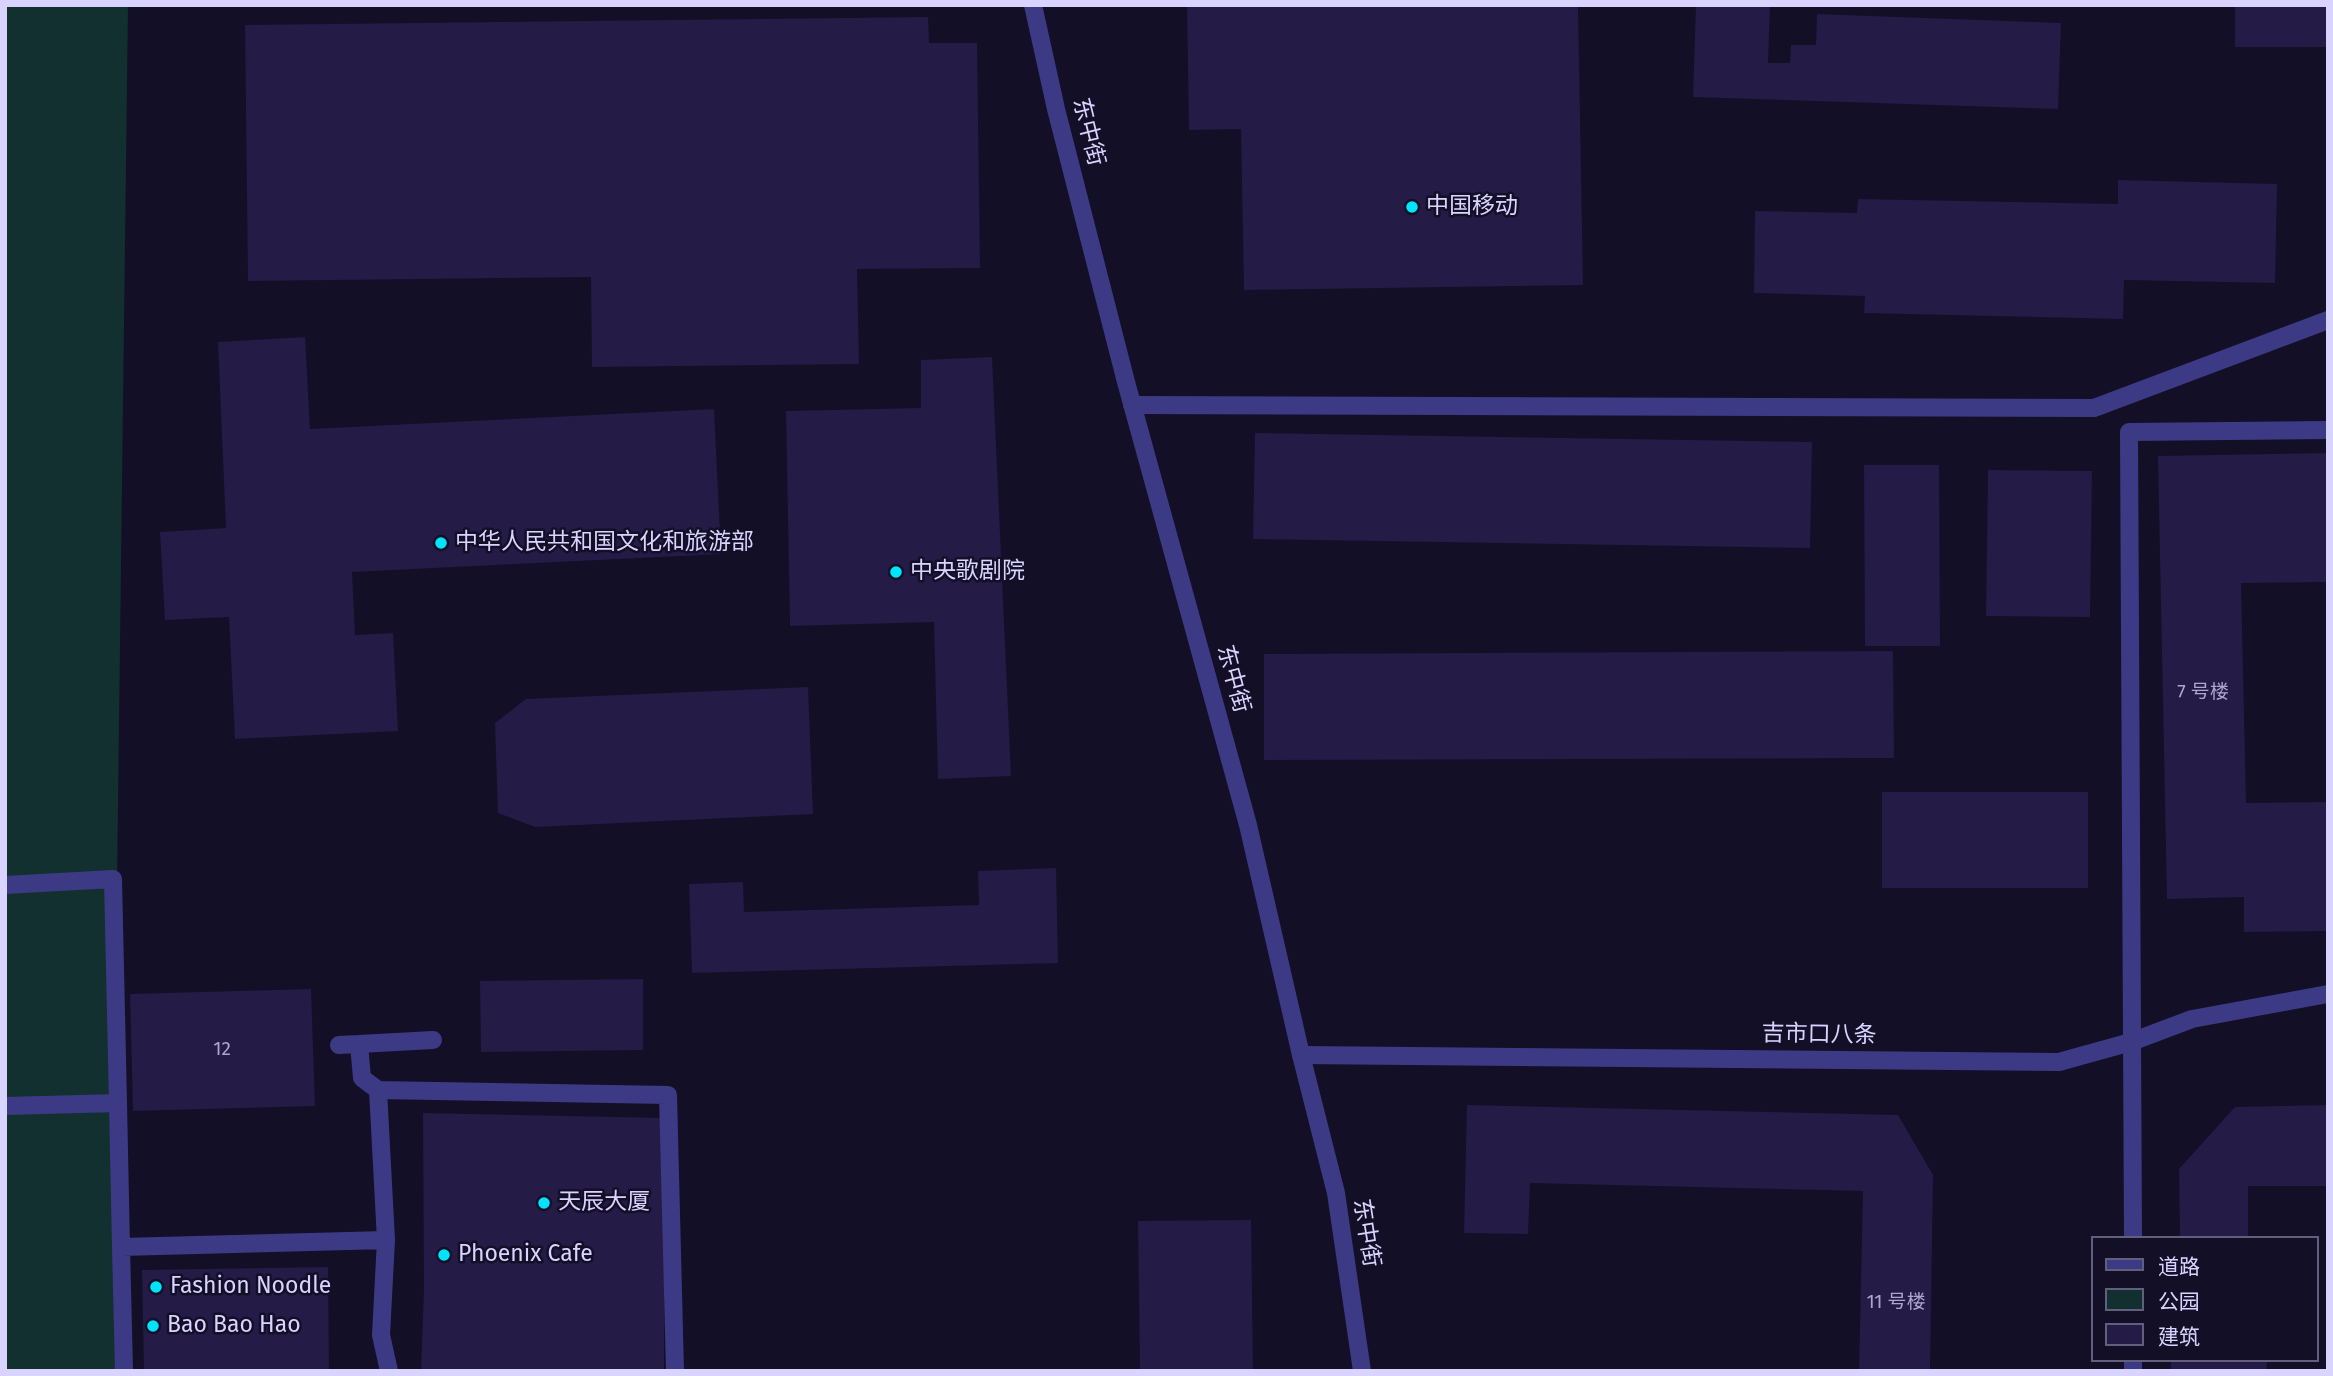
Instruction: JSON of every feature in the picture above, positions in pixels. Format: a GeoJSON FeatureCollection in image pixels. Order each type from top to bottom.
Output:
{"type":"FeatureCollection","features":[{"type":"Feature","properties":{"kind":"street","name":"东中街"},"geometry":{"type":"LineString","coordinates":[[1033,5],[1056,108],[1132,405],[1248,825],[1336,1193],[1362,1371]]}},
{"type":"Feature","properties":{"kind":"street"},"geometry":{"type":"LineString","coordinates":[[1132,405],[2094,408],[2328,320]]}},
{"type":"Feature","properties":{"kind":"street"},"geometry":{"type":"LineString","coordinates":[[2133,1236],[2129,432],[2328,430]]}},
{"type":"Feature","properties":{"kind":"street"},"geometry":{"type":"LineString","coordinates":[[5,885],[113,878],[124,1371]]}},
{"type":"Feature","properties":{"kind":"street","name":"吉市口八条"},"geometry":{"type":"LineString","coordinates":[[1301,1055],[2059,1062],[2132,1042],[2192,1019],[2328,994]]}},
{"type":"Feature","properties":{"kind":"street"},"geometry":{"type":"LineString","coordinates":[[339,1045],[433,1040]]}},
{"type":"Feature","properties":{"kind":"street"},"geometry":{"type":"LineString","coordinates":[[359,1044],[362,1078],[378,1090],[668,1095],[675,1371]]}},
{"type":"Feature","properties":{"kind":"street"},"geometry":{"type":"LineString","coordinates":[[378,1090],[386,1240],[381,1335],[389,1371]]}},
{"type":"Feature","properties":{"kind":"street"},"geometry":{"type":"LineString","coordinates":[[5,1106],[118,1103]]}},
{"type":"Feature","properties":{"kind":"street"},"geometry":{"type":"LineString","coordinates":[[121,1247],[386,1240]]}},
{"type":"Feature","properties":{"kind":"green space"},"geometry":{"type":"Polygon","coordinates":[[[128,5],[114,1124],[120,1371],[5,1371],[5,6],[128,5]]]}},
{"type":"Feature","properties":{"kind":"building","name":"中国移动"},"geometry":{"type":"Polygon","coordinates":[[[1187,5],[1578,5],[1583,285],[1244,290],[1241,129],[1189,130],[1187,5]]]}},
{"type":"Feature","properties":{"kind":"building"},"geometry":{"type":"Polygon","coordinates":[[[1696,5],[1770,5],[1768,63],[1790,63],[1791,45],[1816,45],[1817,14],[2061,23],[2058,109],[1693,97],[1696,5]]]}},
{"type":"Feature","properties":{"kind":"building"},"geometry":{"type":"Polygon","coordinates":[[[2235,5],[2328,5],[2328,47],[2235,47],[2235,5]]]}},
{"type":"Feature","properties":{"kind":"building"},"geometry":{"type":"Polygon","coordinates":[[[928,17],[929,43],[977,43],[980,268],[857,269],[859,364],[592,367],[591,277],[248,281],[245,25],[928,17]]]}},
{"type":"Feature","properties":{"kind":"building"},"geometry":{"type":"Polygon","coordinates":[[[2118,180],[2277,184],[2275,283],[2124,280],[2123,319],[1864,313],[1865,296],[1754,293],[1755,211],[1857,213],[1858,199],[2118,204],[2118,180]]]}},
{"type":"Feature","properties":{"kind":"building","name":"中华人民共和国文化和旅游部"},"geometry":{"type":"Polygon","coordinates":[[[305,337],[310,429],[714,409],[721,554],[352,572],[355,635],[393,633],[398,731],[235,739],[229,617],[165,620],[160,532],[226,528],[218,342],[305,337]]]}},
{"type":"Feature","properties":{"kind":"building","name":"中央歌剧院"},"geometry":{"type":"Polygon","coordinates":[[[992,357],[1011,776],[938,779],[934,622],[790,626],[786,411],[921,408],[921,360],[992,357]]]}},
{"type":"Feature","properties":{"kind":"building"},"geometry":{"type":"Polygon","coordinates":[[[1255,433],[1812,442],[1810,548],[1253,539],[1255,433]]]}},
{"type":"Feature","properties":{"kind":"building"},"geometry":{"type":"Polygon","coordinates":[[[2328,453],[2328,582],[2241,583],[2246,803],[2328,802],[2328,931],[2244,932],[2244,897],[2167,899],[2158,456],[2328,453]]]}},
{"type":"Feature","properties":{"kind":"building"},"geometry":{"type":"Polygon","coordinates":[[[1864,465],[1939,465],[1940,646],[1865,646],[1864,465]]]}},
{"type":"Feature","properties":{"kind":"building"},"geometry":{"type":"Polygon","coordinates":[[[1988,470],[2092,471],[2090,617],[1986,616],[1988,470]]]}},
{"type":"Feature","properties":{"kind":"building"},"geometry":{"type":"Polygon","coordinates":[[[1893,651],[1894,758],[1264,760],[1264,654],[1893,651]]]}},
{"type":"Feature","properties":{"kind":"building"},"geometry":{"type":"Polygon","coordinates":[[[808,687],[813,814],[535,827],[498,813],[495,723],[526,699],[808,687]]]}},
{"type":"Feature","properties":{"kind":"building"},"geometry":{"type":"Polygon","coordinates":[[[1882,792],[2088,792],[2088,888],[1882,888],[1882,792]]]}},
{"type":"Feature","properties":{"kind":"building"},"geometry":{"type":"Polygon","coordinates":[[[1056,868],[1058,963],[692,973],[689,884],[743,882],[744,912],[979,905],[978,871],[1056,868]]]}},
{"type":"Feature","properties":{"kind":"building"},"geometry":{"type":"Polygon","coordinates":[[[643,979],[643,1050],[481,1052],[480,981],[643,979]]]}},
{"type":"Feature","properties":{"kind":"building"},"geometry":{"type":"Polygon","coordinates":[[[311,989],[315,1106],[133,1111],[130,994],[311,989]]]}},
{"type":"Feature","properties":{"kind":"building"},"geometry":{"type":"Polygon","coordinates":[[[1467,1105],[1898,1115],[1933,1175],[1930,1371],[1859,1371],[1863,1191],[1530,1183],[1528,1234],[1464,1233],[1467,1105]]]}},
{"type":"Feature","properties":{"kind":"building"},"geometry":{"type":"Polygon","coordinates":[[[2328,1105],[2328,1186],[2248,1186],[2248,1236],[2180,1236],[2179,1169],[2235,1107],[2328,1105]]]}},
{"type":"Feature","properties":{"kind":"building","name":"天辰大厦"},"geometry":{"type":"Polygon","coordinates":[[[423,1113],[665,1118],[664,1371],[421,1371],[424,1289],[423,1113]]]}},
{"type":"Feature","properties":{"kind":"building"},"geometry":{"type":"Polygon","coordinates":[[[1251,1220],[1253,1371],[1140,1371],[1138,1221],[1251,1220]]]}},
{"type":"Feature","properties":{"kind":"building"},"geometry":{"type":"Polygon","coordinates":[[[328,1267],[329,1371],[144,1371],[142,1270],[328,1267]]]}},
{"type":"Feature","properties":{"kind":"building"},"geometry":{"type":"Polygon","coordinates":[[[2171,1362],[2267,1362],[2266,1371],[2171,1371],[2171,1362]]]}},
{"type":"Feature","properties":{"kind":"place","name":"中国移动"},"geometry":{"type":"Point","coordinates":[1412,207]}},
{"type":"Feature","properties":{"kind":"place","name":"中华人民共和国文化和旅游部"},"geometry":{"type":"Point","coordinates":[441,543]}},
{"type":"Feature","properties":{"kind":"place","name":"中央歌剧院"},"geometry":{"type":"Point","coordinates":[896,572]}},
{"type":"Feature","properties":{"kind":"place","name":"天辰大厦"},"geometry":{"type":"Point","coordinates":[544,1203]}},
{"type":"Feature","properties":{"kind":"place","name":"Phoenix Cafe"},"geometry":{"type":"Point","coordinates":[444,1255]}},
{"type":"Feature","properties":{"kind":"place","name":"Fashion Noodle"},"geometry":{"type":"Point","coordinates":[156,1287]}},
{"type":"Feature","properties":{"kind":"place","name":"Bao Bao Hao"},"geometry":{"type":"Point","coordinates":[153,1326]}}]}
